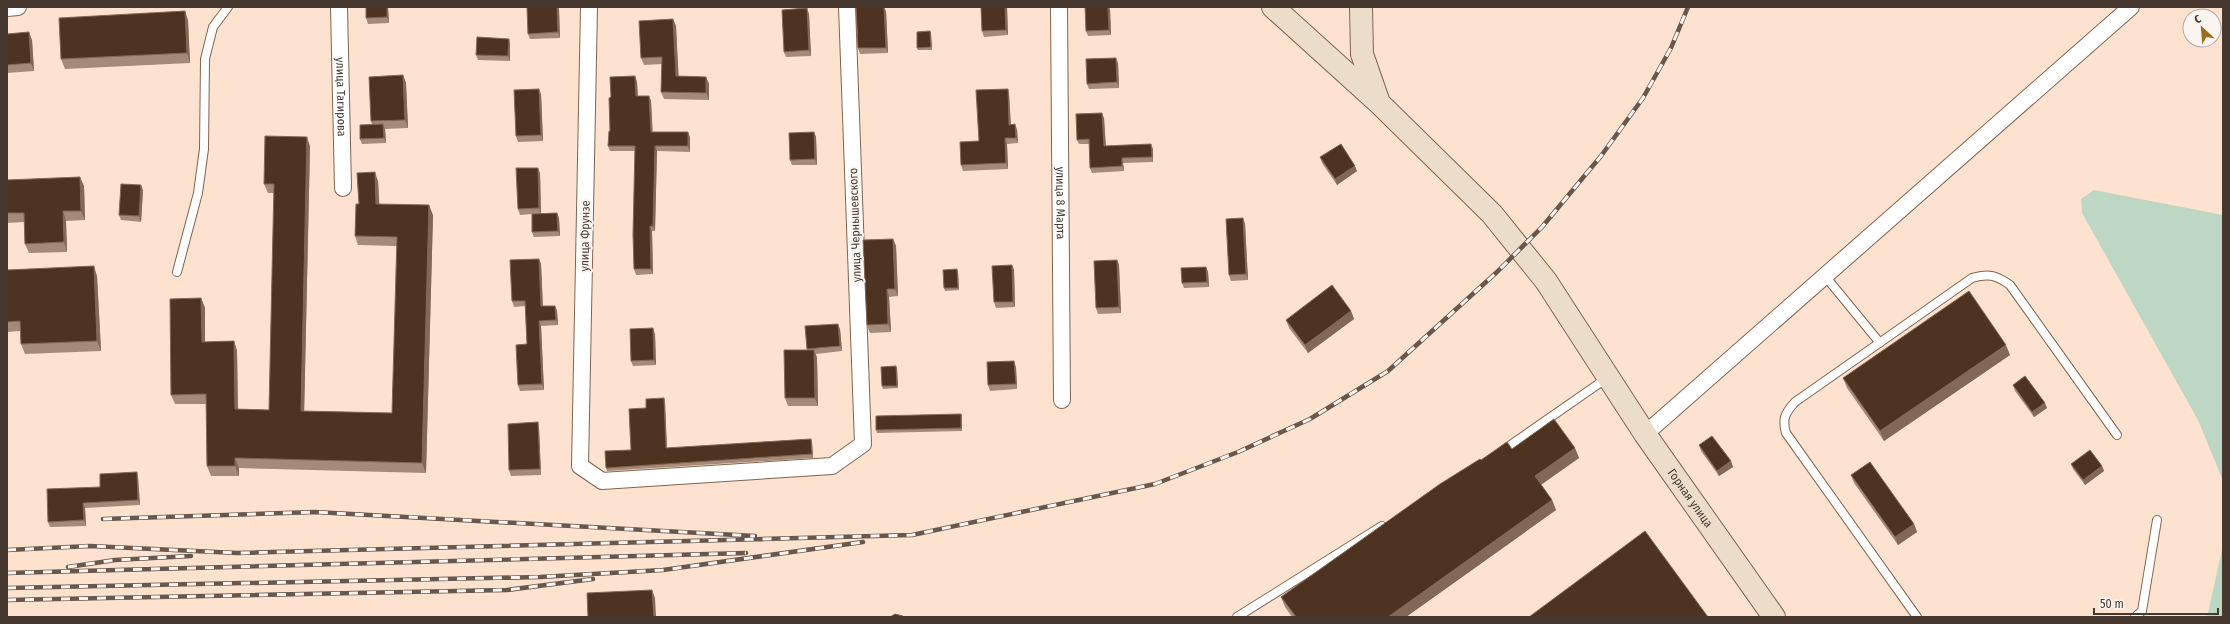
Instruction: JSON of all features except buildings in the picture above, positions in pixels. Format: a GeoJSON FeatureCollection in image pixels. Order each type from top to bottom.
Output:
{"type":"FeatureCollection","features":[{"type":"Feature","properties":{"kind":"main road","name":"Горная улица"},"geometry":{"type":"LineString","coordinates":[[1273,7],[1379,103],[1492,214],[1546,281],[1645,434],[1774,617]]}},
{"type":"Feature","properties":{"kind":"main road"},"geometry":{"type":"LineString","coordinates":[[1361,7],[1362,54],[1379,103]]}},
{"type":"Feature","properties":{"kind":"street"},"geometry":{"type":"LineString","coordinates":[[7,8],[18,7]]}},
{"type":"Feature","properties":{"kind":"street","name":"улица Тагирова"},"geometry":{"type":"LineString","coordinates":[[340,7],[343,188]]}},
{"type":"Feature","properties":{"kind":"street","name":"улица Фрунзе"},"geometry":{"type":"LineString","coordinates":[[589,7],[580,466],[602,481],[832,466],[863,444]]}},
{"type":"Feature","properties":{"kind":"street","name":"улица Чернышевского"},"geometry":{"type":"LineString","coordinates":[[847,7],[863,444]]}},
{"type":"Feature","properties":{"kind":"street","name":"улица 8 Марта"},"geometry":{"type":"LineString","coordinates":[[1059,7],[1062,400]]}},
{"type":"Feature","properties":{"kind":"street"},"geometry":{"type":"LineString","coordinates":[[1645,434],[2131,7]]}},
{"type":"Feature","properties":{"kind":"lane"},"geometry":{"type":"LineString","coordinates":[[177,272],[198,193],[204,149],[205,59],[213,27],[228,7]]}},
{"type":"Feature","properties":{"kind":"lane"},"geometry":{"type":"LineString","coordinates":[[1917,617],[1786,433],[1783,422],[1786,412],[1794,402],[1972,278],[1986,274],[1998,276],[2010,285],[2117,435]]}},
{"type":"Feature","properties":{"kind":"lane"},"geometry":{"type":"LineString","coordinates":[[1825,276],[1880,343]]}},
{"type":"Feature","properties":{"kind":"lane"},"geometry":{"type":"LineString","coordinates":[[1493,456],[1608,377]]}},
{"type":"Feature","properties":{"kind":"lane"},"geometry":{"type":"LineString","coordinates":[[1236,617],[1392,520]]}},
{"type":"Feature","properties":{"kind":"lane"},"geometry":{"type":"LineString","coordinates":[[2134,617],[2142,611],[2157,520]]}},
{"type":"Feature","properties":{"kind":"green space"},"geometry":{"type":"Polygon","coordinates":[[[2094,190],[2223,215],[2223,481],[2198,420],[2082,213],[2081,199],[2094,190]]]}},
{"type":"Feature","properties":{"kind":"green space"},"geometry":{"type":"Polygon","coordinates":[[[2223,545],[2223,617],[2207,617],[2223,545]]]}},
{"type":"Feature","properties":{"kind":"railway"},"geometry":{"type":"LineString","coordinates":[[7,550],[90,546],[237,553],[912,535],[1155,484],[1238,452],[1310,419],[1388,371],[1497,272],[1542,227],[1601,156],[1643,98],[1671,48],[1688,7]]}},
{"type":"Feature","properties":{"kind":"railway"},"geometry":{"type":"LineString","coordinates":[[103,519],[315,512],[755,536]]}},
{"type":"Feature","properties":{"kind":"railway"},"geometry":{"type":"LineString","coordinates":[[7,588],[540,577],[663,570],[863,542]]}},
{"type":"Feature","properties":{"kind":"railway"},"geometry":{"type":"LineString","coordinates":[[7,573],[746,553]]}},
{"type":"Feature","properties":{"kind":"railway"},"geometry":{"type":"LineString","coordinates":[[68,567],[115,560],[191,556]]}},
{"type":"Feature","properties":{"kind":"railway"},"geometry":{"type":"LineString","coordinates":[[7,600],[507,590],[593,579]]}}]}
